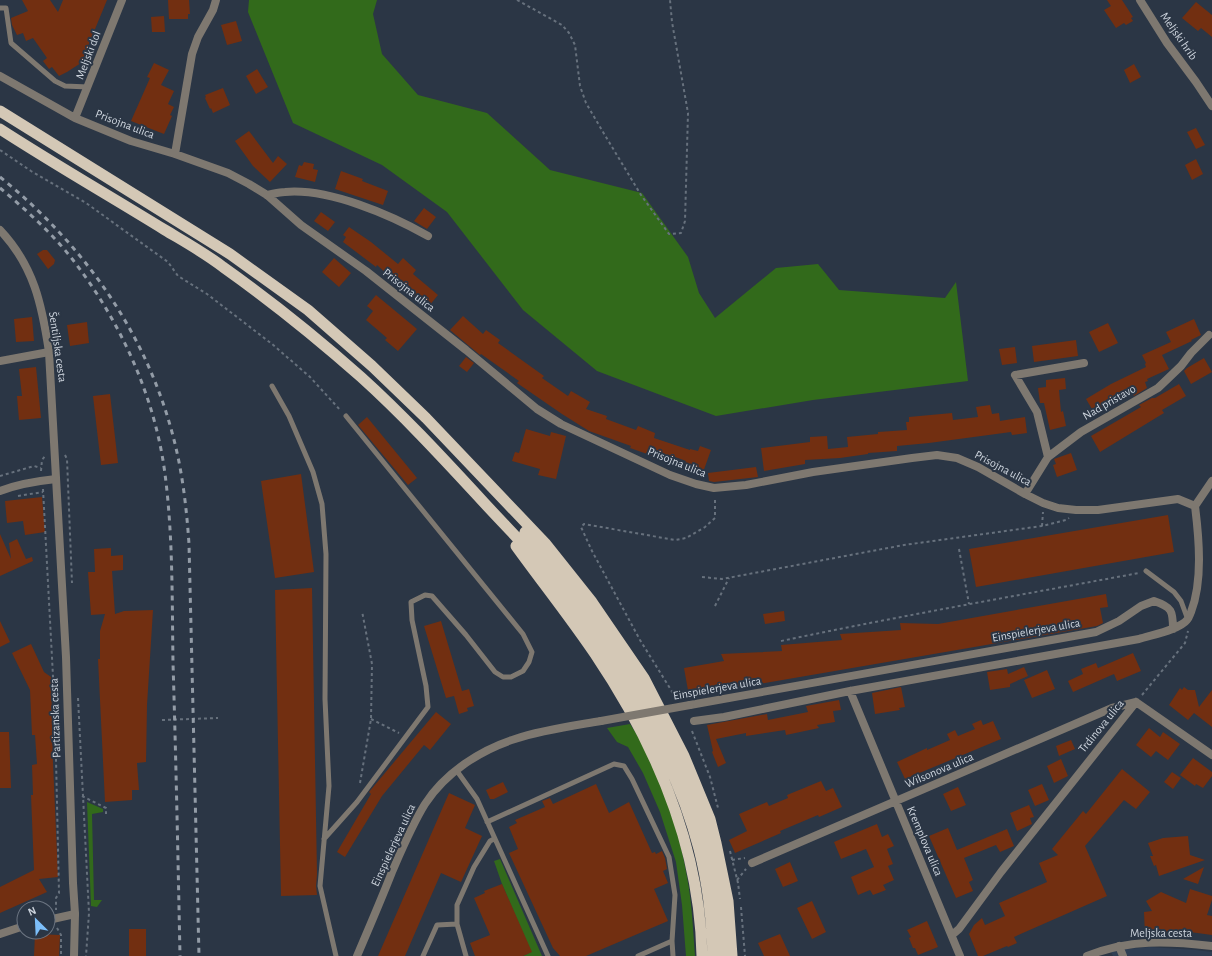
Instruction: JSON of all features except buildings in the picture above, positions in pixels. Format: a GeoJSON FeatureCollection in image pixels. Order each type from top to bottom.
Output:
{"type":"FeatureCollection","features":[{"type":"Feature","properties":{"kind":"highway"},"geometry":{"type":"LineString","coordinates":[[0,111],[230,254],[308,310],[372,366],[426,418],[545,543],[592,602],[644,678],[690,769],[710,819],[716,843],[728,901],[732,956]]}},
{"type":"Feature","properties":{"kind":"highway"},"geometry":{"type":"LineString","coordinates":[[0,129],[56,165],[120,202],[221,265],[294,320],[362,378],[418,432],[533,555],[603,649],[627,686],[668,764],[687,811],[705,877],[713,956]]}},
{"type":"Feature","properties":{"kind":"highway"},"geometry":{"type":"LineString","coordinates":[[482,478],[583,606],[635,682],[656,720],[681,773],[700,822],[718,903],[722,956]]}},
{"type":"Feature","properties":{"kind":"highway"},"geometry":{"type":"LineString","coordinates":[[494,514],[596,654],[618,689],[659,768],[682,830],[688,853],[699,909],[702,956]]}},
{"type":"Feature","properties":{"kind":"street","name":"Meljski dol"},"geometry":{"type":"LineString","coordinates":[[75,118],[122,0]]}},
{"type":"Feature","properties":{"kind":"street"},"geometry":{"type":"LineString","coordinates":[[175,154],[192,54],[198,37],[213,10],[216,0]]}},
{"type":"Feature","properties":{"kind":"street","name":"Meljski hrib"},"geometry":{"type":"LineString","coordinates":[[1140,0],[1212,106]]}},
{"type":"Feature","properties":{"kind":"street","name":"Prisojna ulica"},"geometry":{"type":"LineString","coordinates":[[0,76],[75,118],[131,142],[175,154],[228,174],[267,195],[301,225],[366,271],[466,350],[537,409],[561,424],[670,475],[696,484],[714,488],[746,485],[821,471],[937,455],[957,458],[978,467],[1025,494],[1043,503],[1058,508],[1076,510],[1106,509],[1178,499],[1196,506]]}},
{"type":"Feature","properties":{"kind":"street"},"geometry":{"type":"LineString","coordinates":[[267,195],[285,192],[309,192],[342,199],[405,223],[428,236]]}},
{"type":"Feature","properties":{"kind":"street","name":"Šentiljska cesta"},"geometry":{"type":"LineString","coordinates":[[0,230],[17,252],[36,288],[44,322],[49,352],[56,479]]}},
{"type":"Feature","properties":{"kind":"street","name":"Nad pristavo"},"geometry":{"type":"LineString","coordinates":[[1025,494],[1048,457],[1081,432],[1158,388],[1210,335]]}},
{"type":"Feature","properties":{"kind":"street"},"geometry":{"type":"LineString","coordinates":[[0,361],[49,352]]}},
{"type":"Feature","properties":{"kind":"street"},"geometry":{"type":"LineString","coordinates":[[1048,457],[1037,412],[1015,375],[1084,364]]}},
{"type":"Feature","properties":{"kind":"street"},"geometry":{"type":"LineString","coordinates":[[0,491],[13,486],[56,479]]}},
{"type":"Feature","properties":{"kind":"street","name":"Partizanska cesta"},"geometry":{"type":"LineString","coordinates":[[56,479],[66,656],[75,914],[74,956]]}},
{"type":"Feature","properties":{"kind":"street"},"geometry":{"type":"LineString","coordinates":[[692,724],[850,691],[1139,638],[1173,629],[1188,620],[1195,600],[1199,565],[1196,506],[1212,481]]}},
{"type":"Feature","properties":{"kind":"street","name":"Einspielerjeva ulica"},"geometry":{"type":"LineString","coordinates":[[357,956],[411,830],[426,803],[441,785],[457,770],[487,751],[514,739],[535,733],[1096,632],[1119,621],[1141,606],[1154,601],[1166,605],[1173,615],[1173,629]]}},
{"type":"Feature","properties":{"kind":"street","name":"Kremplova ulica"},"geometry":{"type":"LineString","coordinates":[[850,691],[960,956]]}},
{"type":"Feature","properties":{"kind":"street"},"geometry":{"type":"LineString","coordinates":[[1136,702],[1212,755]]}},
{"type":"Feature","properties":{"kind":"street","name":"Wilsonova ulica"},"geometry":{"type":"LineString","coordinates":[[752,863],[1112,708],[1136,702]]}},
{"type":"Feature","properties":{"kind":"street","name":"Trdinova ulica"},"geometry":{"type":"LineString","coordinates":[[952,935],[959,929],[1001,872],[1136,702]]}},
{"type":"Feature","properties":{"kind":"street"},"geometry":{"type":"LineString","coordinates":[[56,918],[75,914]]}},
{"type":"Feature","properties":{"kind":"street"},"geometry":{"type":"LineString","coordinates":[[0,934],[16,929]]}},
{"type":"Feature","properties":{"kind":"street","name":"Meljska cesta"},"geometry":{"type":"LineString","coordinates":[[1087,956],[1102,950],[1119,946],[1150,942],[1178,942],[1212,946]]}},
{"type":"Feature","properties":{"kind":"street"},"geometry":{"type":"LineString","coordinates":[[1119,946],[1123,956]]}},
{"type":"Feature","properties":{"kind":"lane"},"geometry":{"type":"LineString","coordinates":[[0,8],[6,8],[11,43],[55,81],[65,86],[88,87]]}},
{"type":"Feature","properties":{"kind":"lane"},"geometry":{"type":"LineString","coordinates":[[272,386],[289,416],[313,472],[322,504],[326,554],[325,699],[328,786],[320,886],[336,956]]}},
{"type":"Feature","properties":{"kind":"lane"},"geometry":{"type":"LineString","coordinates":[[324,839],[357,802],[428,707],[426,686],[412,620],[411,602],[425,595],[432,596],[466,635],[495,672],[503,677],[511,677],[523,671],[529,662],[532,652],[523,634],[346,416]]}},
{"type":"Feature","properties":{"kind":"lane"},"geometry":{"type":"LineString","coordinates":[[1146,571],[1174,592],[1181,601],[1188,620]]}},
{"type":"Feature","properties":{"kind":"lane"},"geometry":{"type":"LineString","coordinates":[[487,822],[614,764],[624,766],[632,779],[669,857],[675,895],[672,941],[673,956]]}},
{"type":"Feature","properties":{"kind":"lane"},"geometry":{"type":"LineString","coordinates":[[457,770],[477,799],[548,956]]}},
{"type":"Feature","properties":{"kind":"lane"},"geometry":{"type":"LineString","coordinates":[[466,956],[457,924],[457,905],[474,867],[490,841],[494,839]]}},
{"type":"Feature","properties":{"kind":"lane"},"geometry":{"type":"LineString","coordinates":[[423,956],[437,926],[457,924]]}},
{"type":"Feature","properties":{"kind":"lane"},"geometry":{"type":"LineString","coordinates":[[638,956],[672,941]]}},
{"type":"Feature","properties":{"kind":"path"},"geometry":{"type":"LineString","coordinates":[[517,0],[562,25],[569,33],[575,45],[580,86],[586,103],[641,195],[669,234],[682,233],[685,221],[688,113],[672,22],[670,0]]}},
{"type":"Feature","properties":{"kind":"path"},"geometry":{"type":"LineString","coordinates":[[0,150],[86,203],[168,262],[178,276],[207,294],[272,344],[310,376],[346,416]]}},
{"type":"Feature","properties":{"kind":"path"},"geometry":{"type":"LineString","coordinates":[[67,459],[72,584]]}},
{"type":"Feature","properties":{"kind":"path"},"geometry":{"type":"LineString","coordinates":[[41,472],[42,460]]}},
{"type":"Feature","properties":{"kind":"path"},"geometry":{"type":"LineString","coordinates":[[0,476],[34,466],[41,468]]}},
{"type":"Feature","properties":{"kind":"path"},"geometry":{"type":"LineString","coordinates":[[678,702],[640,640],[592,551],[581,527],[584,524],[656,538],[675,540],[686,538],[706,527],[715,518],[714,488]]}},
{"type":"Feature","properties":{"kind":"path"},"geometry":{"type":"LineString","coordinates":[[16,496],[43,492],[55,722],[59,893],[56,898]]}},
{"type":"Feature","properties":{"kind":"path"},"geometry":{"type":"LineString","coordinates":[[1042,526],[1043,503]]}},
{"type":"Feature","properties":{"kind":"path"},"geometry":{"type":"LineString","coordinates":[[702,577],[722,580],[904,545],[1042,526],[1066,520],[1076,510]]}},
{"type":"Feature","properties":{"kind":"path"},"geometry":{"type":"LineString","coordinates":[[959,549],[969,604]]}},
{"type":"Feature","properties":{"kind":"path"},"geometry":{"type":"LineString","coordinates":[[781,641],[1146,571]]}},
{"type":"Feature","properties":{"kind":"path"},"geometry":{"type":"LineString","coordinates":[[715,606],[729,578]]}},
{"type":"Feature","properties":{"kind":"path"},"geometry":{"type":"LineString","coordinates":[[357,802],[371,719],[372,664],[362,611]]}},
{"type":"Feature","properties":{"kind":"path","name":"Trdinova ulica"},"geometry":{"type":"LineString","coordinates":[[1136,702],[1185,643],[1188,634],[1188,620]]}},
{"type":"Feature","properties":{"kind":"path"},"geometry":{"type":"LineString","coordinates":[[78,692],[89,913],[86,956]]}},
{"type":"Feature","properties":{"kind":"path"},"geometry":{"type":"LineString","coordinates":[[162,720],[218,718]]}},
{"type":"Feature","properties":{"kind":"path"},"geometry":{"type":"LineString","coordinates":[[371,719],[406,737]]}},
{"type":"Feature","properties":{"kind":"path"},"geometry":{"type":"LineString","coordinates":[[692,724],[710,777],[720,815]]}},
{"type":"Feature","properties":{"kind":"path"},"geometry":{"type":"LineString","coordinates":[[82,796],[106,808],[106,814]]}},
{"type":"Feature","properties":{"kind":"path"},"geometry":{"type":"LineString","coordinates":[[728,845],[737,880],[745,956]]}},
{"type":"Feature","properties":{"kind":"path"},"geometry":{"type":"LineString","coordinates":[[737,880],[752,863]]}},
{"type":"Feature","properties":{"kind":"path"},"geometry":{"type":"LineString","coordinates":[[57,930],[61,936],[61,956]]}},
{"type":"Feature","properties":{"kind":"shaded area"},"geometry":{"type":"Polygon","coordinates":[[[1150,947],[1212,952],[1212,956],[1113,956],[1111,952],[1150,947]]]}},
{"type":"Feature","properties":{"kind":"green space"},"geometry":{"type":"Polygon","coordinates":[[[249,0],[377,0],[373,14],[382,54],[418,95],[487,113],[550,170],[642,193],[688,257],[699,293],[715,318],[776,268],[818,264],[839,290],[945,298],[956,282],[968,381],[813,400],[716,416],[597,371],[523,310],[447,212],[382,165],[293,123],[248,12],[249,0]]]}},
{"type":"Feature","properties":{"kind":"green space"},"geometry":{"type":"Polygon","coordinates":[[[630,724],[641,741],[659,778],[679,837],[690,897],[695,956],[686,956],[682,905],[676,862],[660,812],[643,773],[628,747],[617,742],[607,728],[630,724]]]}},
{"type":"Feature","properties":{"kind":"green space"},"geometry":{"type":"Polygon","coordinates":[[[87,802],[103,809],[103,812],[92,814],[94,900],[102,900],[97,907],[91,906],[87,802]]]}},
{"type":"Feature","properties":{"kind":"green space"},"geometry":{"type":"Polygon","coordinates":[[[500,859],[542,956],[523,956],[531,952],[502,884],[494,861],[500,859]]]}},
{"type":"Feature","properties":{"kind":"railway"},"geometry":{"type":"LineString","coordinates":[[0,177],[32,205],[62,235],[89,267],[113,302],[135,338],[153,376],[167,415],[178,457],[185,500],[189,544],[199,956]]}},
{"type":"Feature","properties":{"kind":"railway"},"geometry":{"type":"LineString","coordinates":[[0,188],[38,222],[65,250],[106,308],[133,361],[144,388],[160,445],[168,497],[171,544],[180,956]]}}]}
